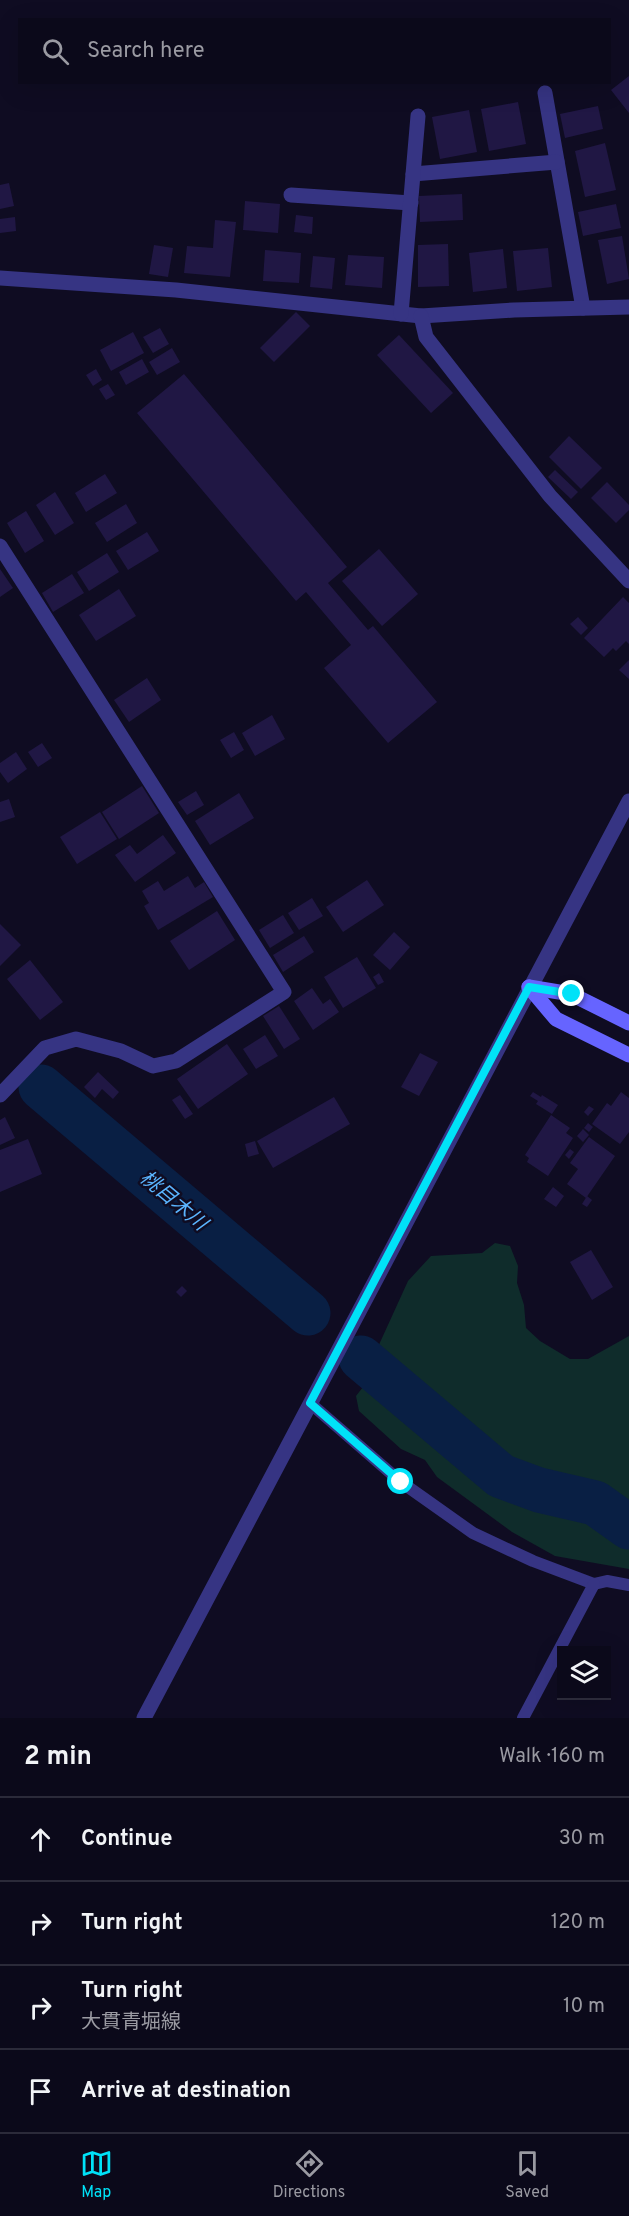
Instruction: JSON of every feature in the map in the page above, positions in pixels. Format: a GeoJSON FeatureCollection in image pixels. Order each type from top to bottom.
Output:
{"type":"FeatureCollection","features":[{"type":"Feature","properties":{"kind":"main road"},"geometry":{"type":"LineString","coordinates":[[529,987],[572,994],[629,1023]]}},
{"type":"Feature","properties":{"kind":"main road"},"geometry":{"type":"LineString","coordinates":[[529,987],[556,1019],[629,1055]]}},
{"type":"Feature","properties":{"kind":"street"},"geometry":{"type":"LineString","coordinates":[[545,93],[583,308]]}},
{"type":"Feature","properties":{"kind":"street"},"geometry":{"type":"LineString","coordinates":[[401,314],[418,116]]}},
{"type":"Feature","properties":{"kind":"street"},"geometry":{"type":"LineString","coordinates":[[413,174],[557,162]]}},
{"type":"Feature","properties":{"kind":"street"},"geometry":{"type":"LineString","coordinates":[[291,195],[411,203]]}},
{"type":"Feature","properties":{"kind":"street"},"geometry":{"type":"LineString","coordinates":[[0,278],[165,289],[421,316],[629,307]]}},
{"type":"Feature","properties":{"kind":"street"},"geometry":{"type":"LineString","coordinates":[[421,316],[426,337],[550,496],[629,581]]}},
{"type":"Feature","properties":{"kind":"street"},"geometry":{"type":"LineString","coordinates":[[0,546],[284,992],[176,1061],[153,1066],[121,1051],[76,1040],[45,1048],[0,1095]]}},
{"type":"Feature","properties":{"kind":"street"},"geometry":{"type":"LineString","coordinates":[[144,1718],[629,801]]}},
{"type":"Feature","properties":{"kind":"lane"},"geometry":{"type":"LineString","coordinates":[[310,1403],[389,1472],[454,1521],[499,1546],[594,1584],[607,1581],[629,1585]]}},
{"type":"Feature","properties":{"kind":"lane"},"geometry":{"type":"LineString","coordinates":[[523,1718],[594,1584]]}},
{"type":"Feature","properties":{"kind":"green space"},"geometry":{"type":"Polygon","coordinates":[[[495,1243],[510,1246],[518,1266],[517,1283],[524,1305],[526,1328],[540,1341],[570,1359],[588,1359],[629,1336],[629,1569],[555,1556],[512,1532],[437,1477],[425,1460],[401,1449],[359,1411],[356,1396],[363,1387],[367,1371],[408,1281],[431,1256],[482,1253],[495,1243]]]}},
{"type":"Feature","properties":{"kind":"building"},"geometry":{"type":"Polygon","coordinates":[[[629,76],[629,113],[611,90],[629,76]]]}},
{"type":"Feature","properties":{"kind":"building"},"geometry":{"type":"Polygon","coordinates":[[[518,102],[526,144],[489,151],[481,109],[518,102]]]}},
{"type":"Feature","properties":{"kind":"building"},"geometry":{"type":"Polygon","coordinates":[[[598,106],[603,129],[565,138],[560,114],[598,106]]]}},
{"type":"Feature","properties":{"kind":"building"},"geometry":{"type":"Polygon","coordinates":[[[469,110],[477,152],[440,159],[432,117],[469,110]]]}},
{"type":"Feature","properties":{"kind":"building"},"geometry":{"type":"Polygon","coordinates":[[[605,143],[616,190],[585,197],[575,151],[605,143]]]}},
{"type":"Feature","properties":{"kind":"building"},"geometry":{"type":"Polygon","coordinates":[[[9,183],[14,206],[0,209],[0,185],[9,183]]]}},
{"type":"Feature","properties":{"kind":"building"},"geometry":{"type":"Polygon","coordinates":[[[462,194],[463,220],[420,222],[419,196],[462,194]]]}},
{"type":"Feature","properties":{"kind":"building"},"geometry":{"type":"Polygon","coordinates":[[[245,201],[280,204],[278,233],[243,230],[245,201]]]}},
{"type":"Feature","properties":{"kind":"building"},"geometry":{"type":"Polygon","coordinates":[[[616,204],[621,228],[583,236],[578,212],[616,204]]]}},
{"type":"Feature","properties":{"kind":"building"},"geometry":{"type":"Polygon","coordinates":[[[296,215],[313,217],[312,234],[294,232],[296,215]]]}},
{"type":"Feature","properties":{"kind":"building"},"geometry":{"type":"Polygon","coordinates":[[[15,217],[16,231],[0,233],[0,219],[15,217]]]}},
{"type":"Feature","properties":{"kind":"building"},"geometry":{"type":"Polygon","coordinates":[[[215,220],[236,222],[230,277],[184,273],[187,246],[213,248],[215,220]]]}},
{"type":"Feature","properties":{"kind":"building"},"geometry":{"type":"Polygon","coordinates":[[[622,236],[629,279],[607,284],[598,240],[622,236]]]}},
{"type":"Feature","properties":{"kind":"building"},"geometry":{"type":"Polygon","coordinates":[[[448,244],[449,286],[418,287],[418,245],[448,244]]]}},
{"type":"Feature","properties":{"kind":"building"},"geometry":{"type":"Polygon","coordinates":[[[154,245],[173,248],[168,277],[149,274],[154,245]]]}},
{"type":"Feature","properties":{"kind":"building"},"geometry":{"type":"Polygon","coordinates":[[[548,248],[552,287],[517,291],[513,251],[548,248]]]}},
{"type":"Feature","properties":{"kind":"building"},"geometry":{"type":"Polygon","coordinates":[[[503,249],[507,288],[473,292],[469,253],[503,249]]]}},
{"type":"Feature","properties":{"kind":"building"},"geometry":{"type":"Polygon","coordinates":[[[265,250],[301,253],[299,283],[263,281],[265,250]]]}},
{"type":"Feature","properties":{"kind":"building"},"geometry":{"type":"Polygon","coordinates":[[[348,255],[384,257],[382,288],[345,285],[348,255]]]}},
{"type":"Feature","properties":{"kind":"building"},"geometry":{"type":"Polygon","coordinates":[[[313,256],[335,258],[332,289],[310,287],[313,256]]]}},
{"type":"Feature","properties":{"kind":"building"},"geometry":{"type":"Polygon","coordinates":[[[296,312],[310,326],[274,362],[260,348],[296,312]]]}},
{"type":"Feature","properties":{"kind":"building"},"geometry":{"type":"Polygon","coordinates":[[[160,328],[169,344],[153,353],[143,337],[160,328]]]}},
{"type":"Feature","properties":{"kind":"building"},"geometry":{"type":"Polygon","coordinates":[[[133,332],[144,353],[111,371],[100,350],[133,332]]]}},
{"type":"Feature","properties":{"kind":"building"},"geometry":{"type":"Polygon","coordinates":[[[399,335],[453,393],[431,413],[377,355],[399,335]]]}},
{"type":"Feature","properties":{"kind":"building"},"geometry":{"type":"Polygon","coordinates":[[[172,348],[180,362],[157,375],[149,362],[172,348]]]}},
{"type":"Feature","properties":{"kind":"building"},"geometry":{"type":"Polygon","coordinates":[[[142,359],[149,372],[126,385],[119,372],[142,359]]]}},
{"type":"Feature","properties":{"kind":"building"},"geometry":{"type":"Polygon","coordinates":[[[96,369],[102,380],[93,386],[86,375],[96,369]]]}},
{"type":"Feature","properties":{"kind":"building"},"geometry":{"type":"Polygon","coordinates":[[[184,374],[347,567],[328,583],[368,630],[373,626],[437,702],[388,743],[324,668],[351,645],[306,592],[296,601],[137,413],[184,374]]]}},
{"type":"Feature","properties":{"kind":"building"},"geometry":{"type":"Polygon","coordinates":[[[108,384],[115,395],[106,400],[99,389],[108,384]]]}},
{"type":"Feature","properties":{"kind":"building"},"geometry":{"type":"Polygon","coordinates":[[[569,436],[602,468],[581,489],[549,457],[569,436]]]}},
{"type":"Feature","properties":{"kind":"building"},"geometry":{"type":"Polygon","coordinates":[[[555,470],[578,492],[571,499],[548,477],[555,470]]]}},
{"type":"Feature","properties":{"kind":"building"},"geometry":{"type":"Polygon","coordinates":[[[105,474],[117,493],[86,512],[75,493],[105,474]]]}},
{"type":"Feature","properties":{"kind":"building"},"geometry":{"type":"Polygon","coordinates":[[[607,482],[629,505],[629,510],[616,523],[591,498],[607,482]]]}},
{"type":"Feature","properties":{"kind":"building"},"geometry":{"type":"Polygon","coordinates":[[[55,492],[74,523],[55,535],[36,505],[55,492]]]}},
{"type":"Feature","properties":{"kind":"building"},"geometry":{"type":"Polygon","coordinates":[[[126,504],[137,523],[107,542],[95,523],[126,504]]]}},
{"type":"Feature","properties":{"kind":"building"},"geometry":{"type":"Polygon","coordinates":[[[26,511],[44,541],[25,553],[7,523],[26,511]]]}},
{"type":"Feature","properties":{"kind":"building"},"geometry":{"type":"Polygon","coordinates":[[[147,532],[159,551],[128,570],[116,551],[147,532]]]}},
{"type":"Feature","properties":{"kind":"building"},"geometry":{"type":"Polygon","coordinates":[[[379,549],[418,594],[382,626],[342,581],[379,549]]]}},
{"type":"Feature","properties":{"kind":"building"},"geometry":{"type":"Polygon","coordinates":[[[107,553],[119,572],[89,591],[77,572],[107,553]]]}},
{"type":"Feature","properties":{"kind":"building"},"geometry":{"type":"Polygon","coordinates":[[[0,569],[13,588],[0,597],[0,569]]]}},
{"type":"Feature","properties":{"kind":"building"},"geometry":{"type":"Polygon","coordinates":[[[72,574],[84,593],[53,612],[42,593],[72,574]]]}},
{"type":"Feature","properties":{"kind":"building"},"geometry":{"type":"Polygon","coordinates":[[[119,589],[136,616],[96,641],[79,615],[119,589]]]}},
{"type":"Feature","properties":{"kind":"building"},"geometry":{"type":"Polygon","coordinates":[[[623,597],[629,603],[629,644],[626,641],[616,651],[613,648],[604,657],[584,638],[623,597]]]}},
{"type":"Feature","properties":{"kind":"building"},"geometry":{"type":"Polygon","coordinates":[[[578,617],[588,628],[581,635],[570,624],[578,617]]]}},
{"type":"Feature","properties":{"kind":"building"},"geometry":{"type":"Polygon","coordinates":[[[629,660],[629,679],[619,670],[629,660]]]}},
{"type":"Feature","properties":{"kind":"building"},"geometry":{"type":"Polygon","coordinates":[[[147,678],[161,700],[129,722],[114,700],[147,678]]]}},
{"type":"Feature","properties":{"kind":"building"},"geometry":{"type":"Polygon","coordinates":[[[272,715],[285,739],[255,756],[242,733],[272,715]]]}},
{"type":"Feature","properties":{"kind":"building"},"geometry":{"type":"Polygon","coordinates":[[[234,732],[244,750],[231,758],[220,740],[234,732]]]}},
{"type":"Feature","properties":{"kind":"building"},"geometry":{"type":"Polygon","coordinates":[[[42,743],[52,758],[38,767],[28,752],[42,743]]]}},
{"type":"Feature","properties":{"kind":"building"},"geometry":{"type":"Polygon","coordinates":[[[16,752],[27,769],[8,783],[0,772],[0,763],[16,752]]]}},
{"type":"Feature","properties":{"kind":"building"},"geometry":{"type":"Polygon","coordinates":[[[142,786],[159,813],[119,839],[102,812],[142,786]]]}},
{"type":"Feature","properties":{"kind":"building"},"geometry":{"type":"Polygon","coordinates":[[[196,791],[204,805],[187,815],[178,802],[196,791]]]}},
{"type":"Feature","properties":{"kind":"building"},"geometry":{"type":"Polygon","coordinates":[[[239,793],[254,818],[210,845],[195,821],[239,793]]]}},
{"type":"Feature","properties":{"kind":"building"},"geometry":{"type":"Polygon","coordinates":[[[9,799],[15,817],[0,822],[0,802],[9,799]]]}},
{"type":"Feature","properties":{"kind":"building"},"geometry":{"type":"Polygon","coordinates":[[[100,812],[117,839],[77,864],[60,837],[100,812]]]}},
{"type":"Feature","properties":{"kind":"building"},"geometry":{"type":"Polygon","coordinates":[[[163,835],[176,853],[135,882],[115,855],[130,845],[137,854],[163,835]]]}},
{"type":"Feature","properties":{"kind":"building"},"geometry":{"type":"Polygon","coordinates":[[[188,876],[195,888],[204,882],[213,897],[158,930],[144,906],[149,903],[142,891],[158,881],[164,891],[188,876]]]}},
{"type":"Feature","properties":{"kind":"building"},"geometry":{"type":"Polygon","coordinates":[[[367,880],[384,905],[343,932],[326,907],[367,880]]]}},
{"type":"Feature","properties":{"kind":"building"},"geometry":{"type":"Polygon","coordinates":[[[312,898],[323,916],[299,930],[288,913],[312,898]]]}},
{"type":"Feature","properties":{"kind":"building"},"geometry":{"type":"Polygon","coordinates":[[[217,911],[235,940],[189,970],[170,941],[217,911]]]}},
{"type":"Feature","properties":{"kind":"building"},"geometry":{"type":"Polygon","coordinates":[[[283,915],[294,933],[270,948],[259,930],[283,915]]]}},
{"type":"Feature","properties":{"kind":"building"},"geometry":{"type":"Polygon","coordinates":[[[0,924],[21,945],[0,966],[0,924]]]}},
{"type":"Feature","properties":{"kind":"building"},"geometry":{"type":"Polygon","coordinates":[[[394,932],[410,947],[390,970],[373,955],[394,932]]]}},
{"type":"Feature","properties":{"kind":"building"},"geometry":{"type":"Polygon","coordinates":[[[304,936],[314,952],[283,972],[273,955],[304,936]]]}},
{"type":"Feature","properties":{"kind":"building"},"geometry":{"type":"Polygon","coordinates":[[[357,957],[376,988],[343,1008],[324,977],[357,957]]]}},
{"type":"Feature","properties":{"kind":"building"},"geometry":{"type":"Polygon","coordinates":[[[30,960],[63,1002],[40,1020],[7,979],[30,960]]]}},
{"type":"Feature","properties":{"kind":"building"},"geometry":{"type":"Polygon","coordinates":[[[379,973],[384,982],[378,985],[373,977],[379,973]]]}},
{"type":"Feature","properties":{"kind":"building"},"geometry":{"type":"Polygon","coordinates":[[[312,988],[323,1004],[330,999],[339,1012],[313,1030],[294,1001],[312,988]]]}},
{"type":"Feature","properties":{"kind":"building"},"geometry":{"type":"Polygon","coordinates":[[[279,1006],[300,1039],[284,1049],[263,1016],[279,1006]]]}},
{"type":"Feature","properties":{"kind":"building"},"geometry":{"type":"Polygon","coordinates":[[[265,1035],[278,1056],[256,1069],[243,1049],[265,1035]]]}},
{"type":"Feature","properties":{"kind":"building"},"geometry":{"type":"Polygon","coordinates":[[[227,1044],[248,1074],[198,1109],[177,1079],[227,1044]]]}},
{"type":"Feature","properties":{"kind":"building"},"geometry":{"type":"Polygon","coordinates":[[[420,1053],[438,1062],[419,1096],[401,1087],[420,1053]]]}},
{"type":"Feature","properties":{"kind":"building"},"geometry":{"type":"Polygon","coordinates":[[[98,1072],[119,1092],[113,1099],[102,1089],[95,1098],[84,1087],[98,1072]]]}},
{"type":"Feature","properties":{"kind":"building"},"geometry":{"type":"Polygon","coordinates":[[[533,1092],[558,1105],[552,1114],[536,1104],[538,1101],[530,1096],[533,1092]]]}},
{"type":"Feature","properties":{"kind":"building"},"geometry":{"type":"Polygon","coordinates":[[[621,1092],[629,1098],[629,1132],[620,1144],[592,1124],[607,1103],[611,1106],[621,1092]]]}},
{"type":"Feature","properties":{"kind":"building"},"geometry":{"type":"Polygon","coordinates":[[[180,1095],[193,1114],[185,1119],[172,1100],[180,1095]]]}},
{"type":"Feature","properties":{"kind":"building"},"geometry":{"type":"Polygon","coordinates":[[[334,1097],[350,1124],[273,1168],[257,1141],[334,1097]]]}},
{"type":"Feature","properties":{"kind":"building"},"geometry":{"type":"Polygon","coordinates":[[[589,1106],[594,1109],[588,1116],[584,1112],[589,1106]]]}},
{"type":"Feature","properties":{"kind":"building"},"geometry":{"type":"Polygon","coordinates":[[[551,1115],[570,1128],[566,1133],[573,1138],[548,1176],[527,1162],[529,1158],[525,1155],[551,1115]]]}},
{"type":"Feature","properties":{"kind":"building"},"geometry":{"type":"Polygon","coordinates":[[[5,1117],[15,1138],[0,1145],[0,1120],[5,1117]]]}},
{"type":"Feature","properties":{"kind":"building"},"geometry":{"type":"Polygon","coordinates":[[[588,1123],[593,1127],[589,1132],[584,1128],[588,1123]]]}},
{"type":"Feature","properties":{"kind":"building"},"geometry":{"type":"Polygon","coordinates":[[[583,1129],[589,1135],[583,1142],[577,1136],[583,1129]]]}},
{"type":"Feature","properties":{"kind":"building"},"geometry":{"type":"Polygon","coordinates":[[[589,1137],[615,1156],[586,1198],[567,1184],[578,1169],[570,1163],[589,1137]]]}},
{"type":"Feature","properties":{"kind":"building"},"geometry":{"type":"Polygon","coordinates":[[[28,1139],[42,1174],[0,1192],[0,1150],[28,1139]]]}},
{"type":"Feature","properties":{"kind":"building"},"geometry":{"type":"Polygon","coordinates":[[[255,1141],[259,1154],[248,1157],[245,1144],[255,1141]]]}},
{"type":"Feature","properties":{"kind":"building"},"geometry":{"type":"Polygon","coordinates":[[[570,1149],[574,1152],[569,1159],[565,1155],[570,1149]]]}},
{"type":"Feature","properties":{"kind":"building"},"geometry":{"type":"Polygon","coordinates":[[[553,1187],[564,1196],[556,1207],[544,1199],[553,1187]]]}},
{"type":"Feature","properties":{"kind":"building"},"geometry":{"type":"Polygon","coordinates":[[[587,1196],[592,1200],[587,1207],[582,1204],[587,1196]]]}},
{"type":"Feature","properties":{"kind":"building"},"geometry":{"type":"Polygon","coordinates":[[[591,1250],[613,1287],[592,1300],[570,1262],[591,1250]]]}},
{"type":"Feature","properties":{"kind":"building"},"geometry":{"type":"Polygon","coordinates":[[[182,1286],[187,1291],[181,1297],[176,1292],[182,1286]]]}},
{"type":"Feature","properties":{"kind":"waterway","name":"桃目木川"},"geometry":{"type":"LineString","coordinates":[[41,1087],[308,1313]]}},
{"type":"Feature","properties":{"kind":"waterway","name":"桃目木川"},"geometry":{"type":"LineString","coordinates":[[361,1358],[501,1476],[539,1490],[595,1503],[629,1527]]}},
{"type":"Feature","properties":{"kind":"route"},"geometry":{"type":"LineString","coordinates":[[401,1482],[310,1403],[529,987],[572,994]]}}]}
